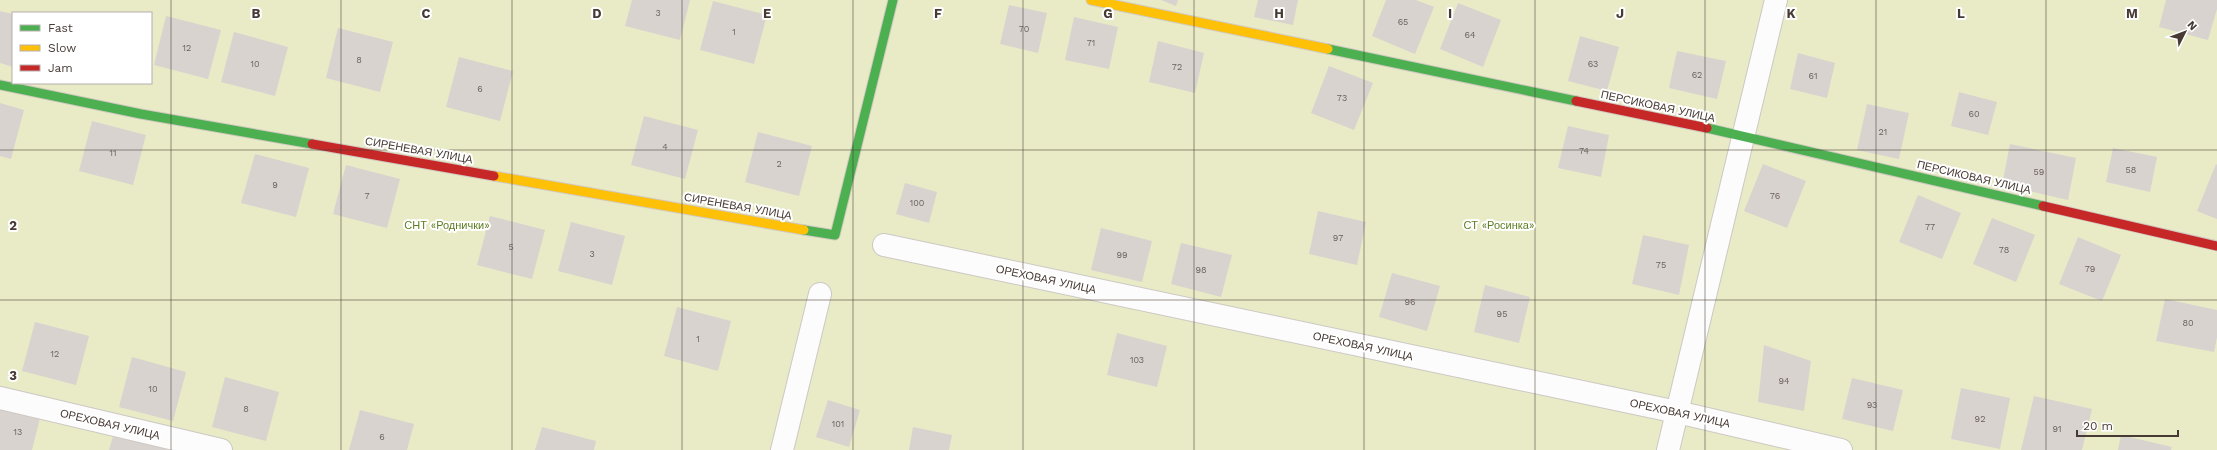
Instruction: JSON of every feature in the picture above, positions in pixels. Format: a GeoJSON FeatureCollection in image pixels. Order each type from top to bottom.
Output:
{"type":"FeatureCollection","features":[{"type":"Feature","properties":{"kind":"street","name":"СИРЕНЕВАЯ УЛИЦА"},"geometry":{"type":"LineString","coordinates":[[0,85],[148,115],[835,234],[893,0]]}},
{"type":"Feature","properties":{"kind":"street","name":"ПЕРСИКОВАЯ УЛИЦА"},"geometry":{"type":"LineString","coordinates":[[1091,0],[1744,136],[2217,246]]}},
{"type":"Feature","properties":{"kind":"street"},"geometry":{"type":"LineString","coordinates":[[1668,450],[1776,0]]}},
{"type":"Feature","properties":{"kind":"street","name":"ОРЕХОВАЯ УЛИЦА"},"geometry":{"type":"LineString","coordinates":[[884,245],[1677,412],[1841,450]]}},
{"type":"Feature","properties":{"kind":"street"},"geometry":{"type":"LineString","coordinates":[[782,450],[820,294]]}},
{"type":"Feature","properties":{"kind":"street","name":"ОРЕХОВАЯ УЛИЦА"},"geometry":{"type":"LineString","coordinates":[[0,398],[221,450]]}},
{"type":"Feature","properties":{"kind":"green space","name":"СТ «Росинка»"},"geometry":{"type":"Polygon","coordinates":[[[0,0],[2217,0],[2217,450],[0,450],[0,0]]]}},
{"type":"Feature","properties":{"kind":"building"},"geometry":{"type":"Polygon","coordinates":[[[632,0],[690,0],[680,40],[625,26],[632,0]]]}},
{"type":"Feature","properties":{"kind":"building"},"geometry":{"type":"Polygon","coordinates":[[[1161,0],[1178,0],[1176,6],[1161,0]]]}},
{"type":"Feature","properties":{"kind":"building"},"geometry":{"type":"Polygon","coordinates":[[[1258,0],[1298,0],[1293,25],[1254,17],[1258,0]]]}},
{"type":"Feature","properties":{"kind":"building"},"geometry":{"type":"Polygon","coordinates":[[[1386,0],[1416,0],[1434,7],[1415,54],[1372,36],[1386,0]]]}},
{"type":"Feature","properties":{"kind":"building"},"geometry":{"type":"Polygon","coordinates":[[[2166,0],[2217,0],[2217,9],[2208,40],[2159,27],[2166,0]]]}},
{"type":"Feature","properties":{"kind":"building"},"geometry":{"type":"Polygon","coordinates":[[[713,1],[767,15],[754,64],[700,50],[713,1]]]}},
{"type":"Feature","properties":{"kind":"building"},"geometry":{"type":"Polygon","coordinates":[[[1458,3],[1501,20],[1483,67],[1440,49],[1458,3]]]}},
{"type":"Feature","properties":{"kind":"building"},"geometry":{"type":"Polygon","coordinates":[[[1009,5],[1047,13],[1038,53],[1000,44],[1009,5]]]}},
{"type":"Feature","properties":{"kind":"building"},"geometry":{"type":"Polygon","coordinates":[[[0,11],[12,14],[12,67],[0,63],[0,11]]]}},
{"type":"Feature","properties":{"kind":"building"},"geometry":{"type":"Polygon","coordinates":[[[166,16],[221,30],[208,79],[154,65],[166,16]]]}},
{"type":"Feature","properties":{"kind":"building"},"geometry":{"type":"Polygon","coordinates":[[[1074,17],[1118,27],[1109,69],[1065,60],[1074,17]]]}},
{"type":"Feature","properties":{"kind":"building"},"geometry":{"type":"Polygon","coordinates":[[[338,28],[393,42],[380,92],[326,78],[338,28]]]}},
{"type":"Feature","properties":{"kind":"building"},"geometry":{"type":"Polygon","coordinates":[[[234,32],[288,47],[275,96],[221,82],[234,32]]]}},
{"type":"Feature","properties":{"kind":"building"},"geometry":{"type":"Polygon","coordinates":[[[1580,36],[1619,47],[1607,91],[1568,81],[1580,36]]]}},
{"type":"Feature","properties":{"kind":"building"},"geometry":{"type":"Polygon","coordinates":[[[1158,41],[1204,53],[1195,93],[1149,82],[1158,41]]]}},
{"type":"Feature","properties":{"kind":"building"},"geometry":{"type":"Polygon","coordinates":[[[1677,51],[1726,61],[1717,99],[1669,88],[1677,51]]]}},
{"type":"Feature","properties":{"kind":"building"},"geometry":{"type":"Polygon","coordinates":[[[1798,53],[1835,63],[1827,98],[1790,89],[1798,53]]]}},
{"type":"Feature","properties":{"kind":"building"},"geometry":{"type":"Polygon","coordinates":[[[459,57],[513,71],[500,121],[446,107],[459,57]]]}},
{"type":"Feature","properties":{"kind":"building"},"geometry":{"type":"Polygon","coordinates":[[[1329,66],[1373,83],[1354,130],[1311,113],[1329,66]]]}},
{"type":"Feature","properties":{"kind":"building"},"geometry":{"type":"Polygon","coordinates":[[[1959,92],[1997,102],[1988,135],[1951,126],[1959,92]]]}},
{"type":"Feature","properties":{"kind":"building"},"geometry":{"type":"Polygon","coordinates":[[[0,103],[24,110],[11,159],[0,156],[0,103]]]}},
{"type":"Feature","properties":{"kind":"building"},"geometry":{"type":"Polygon","coordinates":[[[1867,104],[1909,113],[1899,159],[1857,150],[1867,104]]]}},
{"type":"Feature","properties":{"kind":"building"},"geometry":{"type":"Polygon","coordinates":[[[644,116],[698,130],[685,179],[631,165],[644,116]]]}},
{"type":"Feature","properties":{"kind":"building"},"geometry":{"type":"Polygon","coordinates":[[[92,121],[146,135],[133,185],[79,171],[92,121]]]}},
{"type":"Feature","properties":{"kind":"building"},"geometry":{"type":"Polygon","coordinates":[[[1568,126],[1609,135],[1601,177],[1558,168],[1568,126]]]}},
{"type":"Feature","properties":{"kind":"building"},"geometry":{"type":"Polygon","coordinates":[[[758,132],[812,146],[799,196],[745,182],[758,132]]]}},
{"type":"Feature","properties":{"kind":"building"},"geometry":{"type":"Polygon","coordinates":[[[2010,144],[2076,158],[2068,200],[2002,185],[2010,144]]]}},
{"type":"Feature","properties":{"kind":"building"},"geometry":{"type":"Polygon","coordinates":[[[2113,148],[2157,157],[2150,192],[2106,182],[2113,148]]]}},
{"type":"Feature","properties":{"kind":"building"},"geometry":{"type":"Polygon","coordinates":[[[255,154],[309,168],[296,217],[241,203],[255,154]]]}},
{"type":"Feature","properties":{"kind":"building"},"geometry":{"type":"Polygon","coordinates":[[[1763,164],[1806,181],[1787,228],[1744,211],[1763,164]]]}},
{"type":"Feature","properties":{"kind":"building"},"geometry":{"type":"Polygon","coordinates":[[[2216,164],[2217,165],[2217,219],[2197,211],[2216,164]]]}},
{"type":"Feature","properties":{"kind":"building"},"geometry":{"type":"Polygon","coordinates":[[[346,165],[400,179],[387,228],[333,214],[346,165]]]}},
{"type":"Feature","properties":{"kind":"building"},"geometry":{"type":"Polygon","coordinates":[[[905,183],[937,192],[929,223],[896,214],[905,183]]]}},
{"type":"Feature","properties":{"kind":"building"},"geometry":{"type":"Polygon","coordinates":[[[1918,195],[1961,213],[1942,259],[1899,242],[1918,195]]]}},
{"type":"Feature","properties":{"kind":"building"},"geometry":{"type":"Polygon","coordinates":[[[1318,211],[1366,222],[1357,265],[1309,254],[1318,211]]]}},
{"type":"Feature","properties":{"kind":"building"},"geometry":{"type":"Polygon","coordinates":[[[490,216],[545,230],[532,279],[477,265],[490,216]]]}},
{"type":"Feature","properties":{"kind":"building"},"geometry":{"type":"Polygon","coordinates":[[[1992,218],[2035,235],[2016,282],[1973,264],[1992,218]]]}},
{"type":"Feature","properties":{"kind":"building"},"geometry":{"type":"Polygon","coordinates":[[[571,222],[625,236],[612,285],[558,271],[571,222]]]}},
{"type":"Feature","properties":{"kind":"building"},"geometry":{"type":"Polygon","coordinates":[[[1101,228],[1152,241],[1142,282],[1091,270],[1101,228]]]}},
{"type":"Feature","properties":{"kind":"building"},"geometry":{"type":"Polygon","coordinates":[[[1643,235],[1689,245],[1679,295],[1632,284],[1643,235]]]}},
{"type":"Feature","properties":{"kind":"building"},"geometry":{"type":"Polygon","coordinates":[[[2078,237],[2121,255],[2102,301],[2059,284],[2078,237]]]}},
{"type":"Feature","properties":{"kind":"building"},"geometry":{"type":"Polygon","coordinates":[[[1181,243],[1232,255],[1221,297],[1171,284],[1181,243]]]}},
{"type":"Feature","properties":{"kind":"building"},"geometry":{"type":"Polygon","coordinates":[[[1392,273],[1440,286],[1427,331],[1379,317],[1392,273]]]}},
{"type":"Feature","properties":{"kind":"building"},"geometry":{"type":"Polygon","coordinates":[[[1485,285],[1530,297],[1519,343],[1474,332],[1485,285]]]}},
{"type":"Feature","properties":{"kind":"building"},"geometry":{"type":"Polygon","coordinates":[[[2165,299],[2217,310],[2217,337],[2214,352],[2156,341],[2165,299]]]}},
{"type":"Feature","properties":{"kind":"building"},"geometry":{"type":"Polygon","coordinates":[[[677,307],[731,321],[718,371],[664,356],[677,307]]]}},
{"type":"Feature","properties":{"kind":"building"},"geometry":{"type":"Polygon","coordinates":[[[35,322],[89,336],[76,385],[22,371],[35,322]]]}},
{"type":"Feature","properties":{"kind":"building"},"geometry":{"type":"Polygon","coordinates":[[[1117,333],[1167,346],[1157,387],[1107,375],[1117,333]]]}},
{"type":"Feature","properties":{"kind":"building"},"geometry":{"type":"Polygon","coordinates":[[[1764,345],[1811,361],[1804,411],[1758,402],[1764,345]]]}},
{"type":"Feature","properties":{"kind":"building"},"geometry":{"type":"Polygon","coordinates":[[[132,357],[186,372],[173,421],[119,407],[132,357]]]}},
{"type":"Feature","properties":{"kind":"building"},"geometry":{"type":"Polygon","coordinates":[[[225,377],[279,392],[266,441],[212,427],[225,377]]]}},
{"type":"Feature","properties":{"kind":"building"},"geometry":{"type":"Polygon","coordinates":[[[1852,378],[1903,390],[1893,431],[1842,419],[1852,378]]]}},
{"type":"Feature","properties":{"kind":"building"},"geometry":{"type":"Polygon","coordinates":[[[1961,388],[2010,398],[2000,449],[1951,439],[1961,388]]]}},
{"type":"Feature","properties":{"kind":"building"},"geometry":{"type":"Polygon","coordinates":[[[2034,396],[2092,409],[2082,450],[2021,450],[2034,396]]]}},
{"type":"Feature","properties":{"kind":"building"},"geometry":{"type":"Polygon","coordinates":[[[828,400],[860,410],[849,447],[816,437],[828,400]]]}},
{"type":"Feature","properties":{"kind":"building"},"geometry":{"type":"Polygon","coordinates":[[[0,403],[41,414],[32,450],[0,450],[0,403]]]}},
{"type":"Feature","properties":{"kind":"building"},"geometry":{"type":"Polygon","coordinates":[[[360,410],[414,424],[407,450],[349,450],[360,410]]]}},
{"type":"Feature","properties":{"kind":"building"},"geometry":{"type":"Polygon","coordinates":[[[542,427],[596,441],[594,450],[535,450],[542,427]]]}},
{"type":"Feature","properties":{"kind":"building"},"geometry":{"type":"Polygon","coordinates":[[[913,427],[952,435],[949,450],[909,450],[913,427]]]}},
{"type":"Feature","properties":{"kind":"building"},"geometry":{"type":"Polygon","coordinates":[[[114,433],[168,448],[167,450],[109,450],[114,433]]]}},
{"type":"Feature","properties":{"kind":"building"},"geometry":{"type":"Polygon","coordinates":[[[2121,435],[2172,447],[2171,450],[2118,450],[2121,435]]]}},
{"type":"Feature","properties":{"kind":"traffic: fast"},"geometry":{"type":"LineString","coordinates":[[804,230],[835,235],[893,0]]}},
{"type":"Feature","properties":{"kind":"traffic: fast"},"geometry":{"type":"LineString","coordinates":[[1328,49],[1576,101]]}},
{"type":"Feature","properties":{"kind":"traffic: fast"},"geometry":{"type":"LineString","coordinates":[[0,85],[141,114],[312,144]]}},
{"type":"Feature","properties":{"kind":"traffic: fast"},"geometry":{"type":"LineString","coordinates":[[1707,128],[2043,206]]}},
{"type":"Feature","properties":{"kind":"traffic: slow"},"geometry":{"type":"LineString","coordinates":[[1091,0],[1328,49]]}},
{"type":"Feature","properties":{"kind":"traffic: slow"},"geometry":{"type":"LineString","coordinates":[[494,176],[804,230]]}},
{"type":"Feature","properties":{"kind":"traffic: jam"},"geometry":{"type":"LineString","coordinates":[[1576,101],[1707,128]]}},
{"type":"Feature","properties":{"kind":"traffic: jam"},"geometry":{"type":"LineString","coordinates":[[312,144],[494,176]]}},
{"type":"Feature","properties":{"kind":"traffic: jam"},"geometry":{"type":"LineString","coordinates":[[2043,206],[2217,246]]}},
{"type":"Feature","properties":{"kind":"park label","name":"СНТ «Роднички»"},"geometry":{"type":"Point","coordinates":[447,225]}}]}
